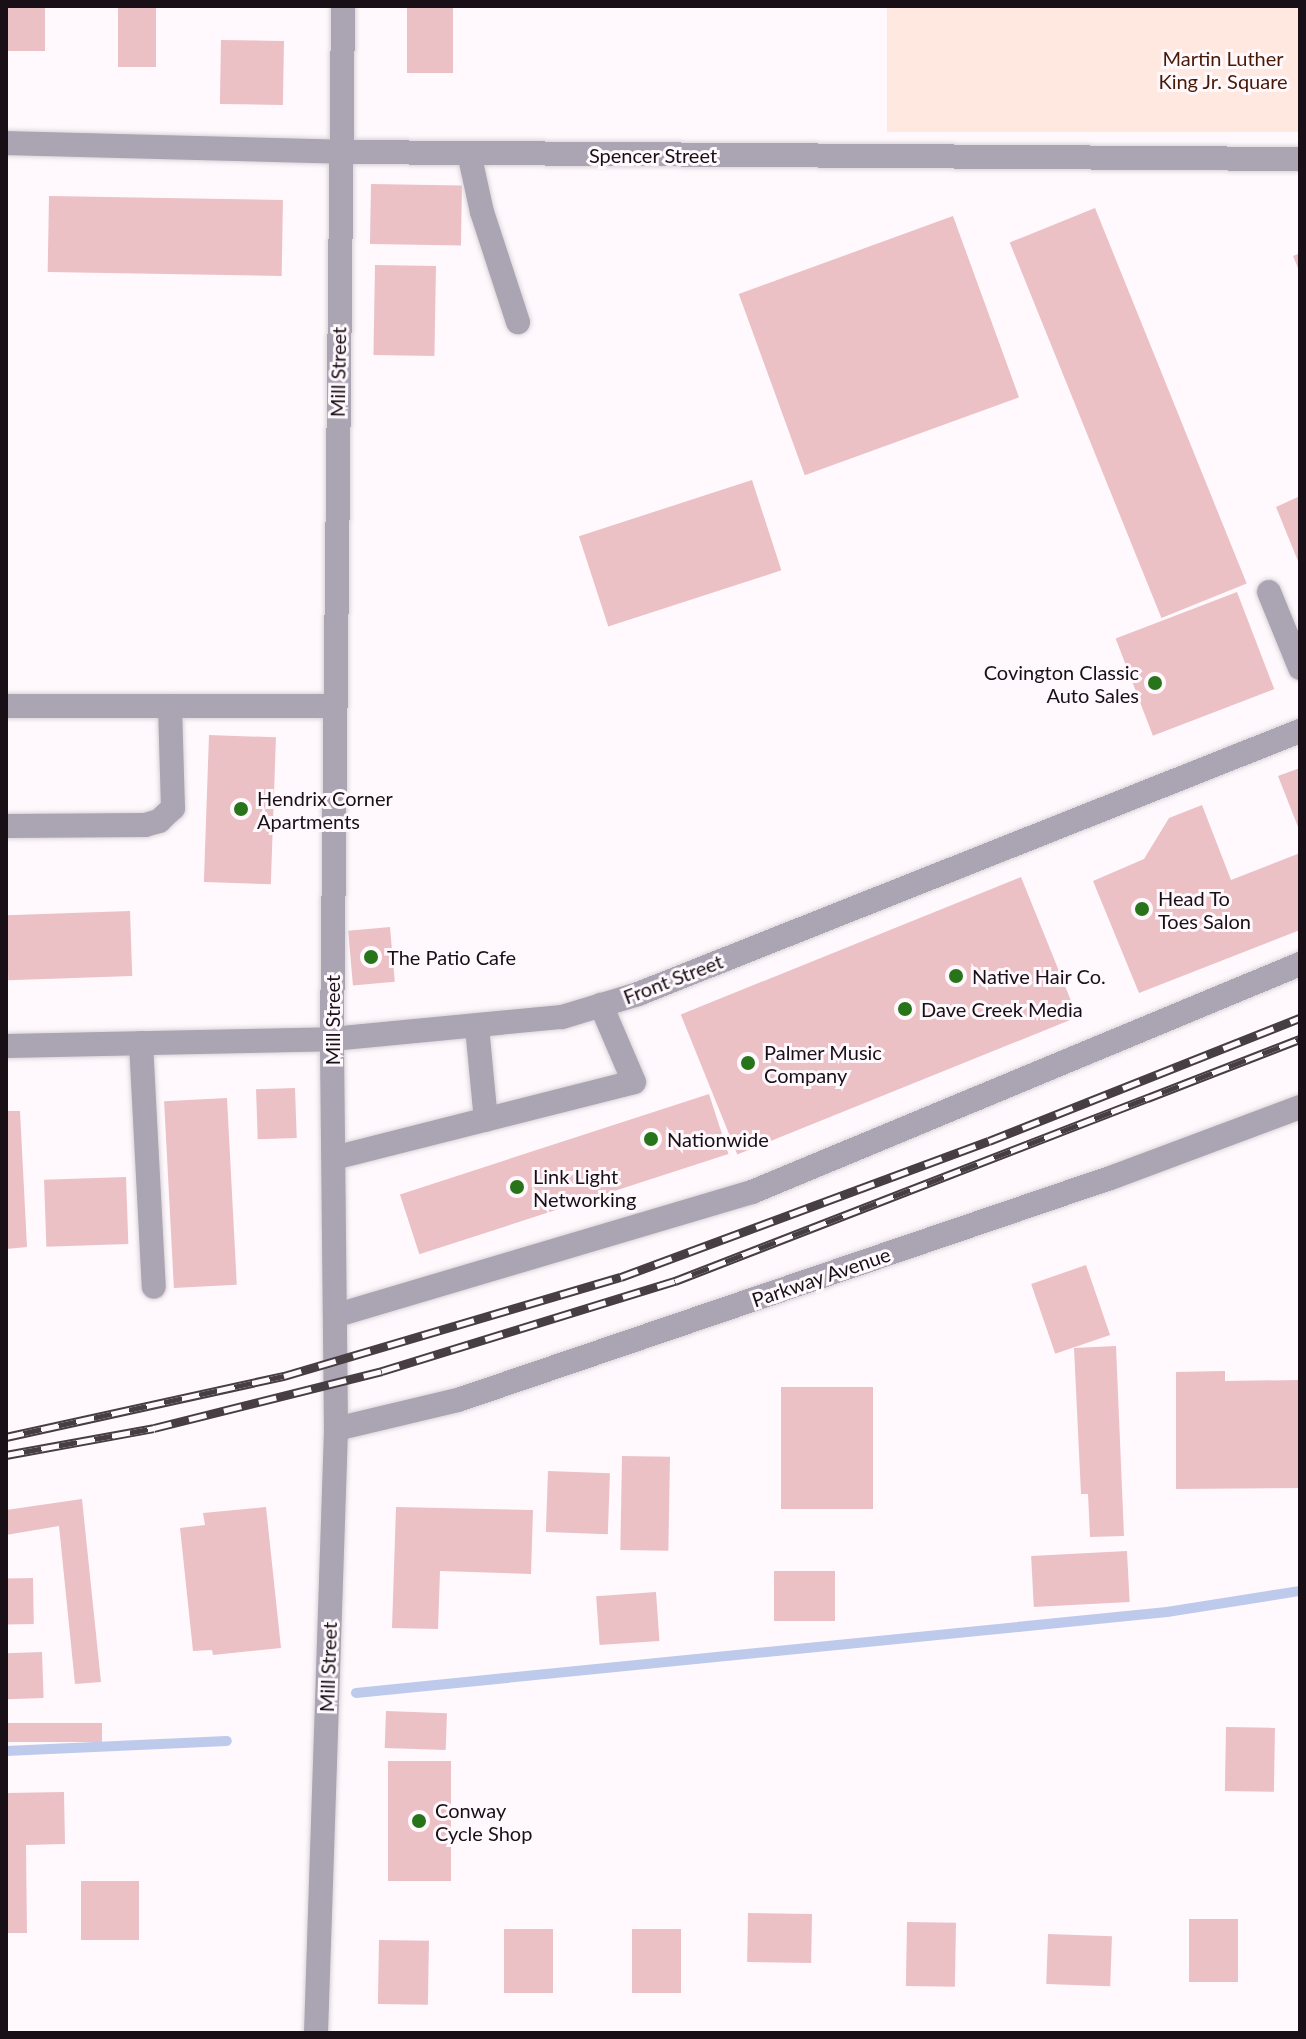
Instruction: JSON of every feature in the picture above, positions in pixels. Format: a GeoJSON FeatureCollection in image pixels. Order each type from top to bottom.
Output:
{"type":"FeatureCollection","features":[{"type":"Feature","properties":{"kind":"street","name":"Mill Street"},"geometry":{"type":"LineString","coordinates":[[316,2033],[336,1429],[332,1039],[343,6]]}},
{"type":"Feature","properties":{"kind":"street","name":"Spencer Street"},"geometry":{"type":"LineString","coordinates":[[6,143],[340,152],[1300,159]]}},
{"type":"Feature","properties":{"kind":"street"},"geometry":{"type":"LineString","coordinates":[[469,153],[482,212],[518,322]]}},
{"type":"Feature","properties":{"kind":"street"},"geometry":{"type":"LineString","coordinates":[[1269,592],[1300,668]]}},
{"type":"Feature","properties":{"kind":"street"},"geometry":{"type":"LineString","coordinates":[[6,706],[335,706]]}},
{"type":"Feature","properties":{"kind":"street"},"geometry":{"type":"LineString","coordinates":[[6,826],[145,825],[159,821],[173,808],[170,706]]}},
{"type":"Feature","properties":{"kind":"street","name":"Front Street"},"geometry":{"type":"LineString","coordinates":[[6,1046],[332,1039],[562,1017],[601,1005],[1300,731]]}},
{"type":"Feature","properties":{"kind":"street"},"geometry":{"type":"LineString","coordinates":[[337,1315],[752,1192],[1300,964]]}},
{"type":"Feature","properties":{"kind":"street"},"geometry":{"type":"LineString","coordinates":[[334,1158],[634,1082],[601,1005]]}},
{"type":"Feature","properties":{"kind":"street"},"geometry":{"type":"LineString","coordinates":[[477,1027],[486,1120]]}},
{"type":"Feature","properties":{"kind":"street"},"geometry":{"type":"LineString","coordinates":[[141,1043],[154,1287]]}},
{"type":"Feature","properties":{"kind":"street","name":"Parkway Avenue"},"geometry":{"type":"LineString","coordinates":[[336,1429],[458,1400],[1113,1177],[1300,1107]]}},
{"type":"Feature","properties":{"kind":"green space","name":"Martin Luther King Jr. Square"},"geometry":{"type":"Polygon","coordinates":[[[887,6],[1300,6],[1300,132],[887,132],[887,6]]]}},
{"type":"Feature","properties":{"kind":"building"},"geometry":{"type":"Polygon","coordinates":[[[6,6],[45,6],[45,51],[6,51],[6,6]]]}},
{"type":"Feature","properties":{"kind":"building"},"geometry":{"type":"Polygon","coordinates":[[[118,6],[156,6],[156,67],[118,67],[118,6]]]}},
{"type":"Feature","properties":{"kind":"building"},"geometry":{"type":"Polygon","coordinates":[[[407,6],[453,6],[453,73],[407,73],[407,6]]]}},
{"type":"Feature","properties":{"kind":"building"},"geometry":{"type":"Polygon","coordinates":[[[221,40],[284,41],[283,105],[220,104],[221,40]]]}},
{"type":"Feature","properties":{"kind":"building"},"geometry":{"type":"Polygon","coordinates":[[[371,184],[462,186],[461,246],[370,244],[371,184]]]}},
{"type":"Feature","properties":{"kind":"building"},"geometry":{"type":"Polygon","coordinates":[[[49,196],[283,200],[282,276],[48,272],[49,196]]]}},
{"type":"Feature","properties":{"kind":"building"},"geometry":{"type":"Polygon","coordinates":[[[1095,208],[1247,584],[1161,618],[1010,242],[1095,208]]]}},
{"type":"Feature","properties":{"kind":"building"},"geometry":{"type":"Polygon","coordinates":[[[953,216],[1019,397],[805,475],[739,294],[953,216]]]}},
{"type":"Feature","properties":{"kind":"building"},"geometry":{"type":"Polygon","coordinates":[[[1300,253],[1300,273],[1293,256],[1300,253]]]}},
{"type":"Feature","properties":{"kind":"building"},"geometry":{"type":"Polygon","coordinates":[[[375,265],[436,266],[434,356],[373,355],[375,265]]]}},
{"type":"Feature","properties":{"kind":"building"},"geometry":{"type":"Polygon","coordinates":[[[752,480],[781,570],[608,627],[579,536],[752,480]]]}},
{"type":"Feature","properties":{"kind":"building"},"geometry":{"type":"Polygon","coordinates":[[[1300,496],[1300,566],[1276,507],[1300,496]]]}},
{"type":"Feature","properties":{"kind":"building"},"geometry":{"type":"Polygon","coordinates":[[[1237,592],[1274,689],[1153,736],[1116,639],[1237,592]]]}},
{"type":"Feature","properties":{"kind":"building","name":"Hendrix Corner Apartments"},"geometry":{"type":"Polygon","coordinates":[[[209,735],[276,737],[271,884],[204,882],[209,735]]]}},
{"type":"Feature","properties":{"kind":"building"},"geometry":{"type":"Polygon","coordinates":[[[1300,768],[1300,832],[1278,776],[1300,768]]]}},
{"type":"Feature","properties":{"kind":"building"},"geometry":{"type":"Polygon","coordinates":[[[1202,805],[1231,880],[1300,853],[1300,930],[1139,993],[1093,881],[1144,859],[1169,818],[1202,805]]]}},
{"type":"Feature","properties":{"kind":"building"},"geometry":{"type":"Polygon","coordinates":[[[1021,877],[1078,1017],[737,1154],[681,1014],[1021,877]]]}},
{"type":"Feature","properties":{"kind":"building"},"geometry":{"type":"Polygon","coordinates":[[[130,911],[132,976],[8,980],[6,915],[130,911]]]}},
{"type":"Feature","properties":{"kind":"building","name":"The Patio Cafe"},"geometry":{"type":"Polygon","coordinates":[[[390,927],[395,982],[353,985],[348,931],[390,927]]]}},
{"type":"Feature","properties":{"kind":"building"},"geometry":{"type":"Polygon","coordinates":[[[295,1088],[297,1138],[258,1139],[256,1089],[295,1088]]]}},
{"type":"Feature","properties":{"kind":"building"},"geometry":{"type":"Polygon","coordinates":[[[709,1094],[728,1154],[419,1254],[400,1194],[709,1094]]]}},
{"type":"Feature","properties":{"kind":"building"},"geometry":{"type":"Polygon","coordinates":[[[227,1098],[237,1285],[174,1288],[164,1101],[227,1098]]]}},
{"type":"Feature","properties":{"kind":"building"},"geometry":{"type":"Polygon","coordinates":[[[6,1111],[20,1111],[27,1247],[6,1249],[6,1111]]]}},
{"type":"Feature","properties":{"kind":"building"},"geometry":{"type":"Polygon","coordinates":[[[126,1177],[128,1244],[46,1247],[44,1180],[126,1177]]]}},
{"type":"Feature","properties":{"kind":"building"},"geometry":{"type":"Polygon","coordinates":[[[1086,1265],[1110,1335],[1055,1354],[1031,1284],[1086,1265]]]}},
{"type":"Feature","properties":{"kind":"building"},"geometry":{"type":"Polygon","coordinates":[[[1116,1346],[1124,1536],[1090,1537],[1088,1494],[1081,1494],[1074,1348],[1116,1346]]]}},
{"type":"Feature","properties":{"kind":"building"},"geometry":{"type":"Polygon","coordinates":[[[1225,1371],[1225,1381],[1299,1380],[1299,1488],[1176,1489],[1176,1372],[1225,1371]]]}},
{"type":"Feature","properties":{"kind":"building"},"geometry":{"type":"Polygon","coordinates":[[[781,1387],[873,1387],[873,1509],[781,1509],[781,1387]]]}},
{"type":"Feature","properties":{"kind":"building"},"geometry":{"type":"Polygon","coordinates":[[[622,1456],[670,1457],[668,1551],[620,1550],[622,1456]]]}},
{"type":"Feature","properties":{"kind":"building"},"geometry":{"type":"Polygon","coordinates":[[[548,1471],[610,1473],[608,1534],[546,1532],[548,1471]]]}},
{"type":"Feature","properties":{"kind":"building"},"geometry":{"type":"Polygon","coordinates":[[[82,1499],[101,1682],[75,1684],[59,1526],[6,1535],[6,1510],[82,1499]]]}},
{"type":"Feature","properties":{"kind":"building"},"geometry":{"type":"Polygon","coordinates":[[[266,1507],[281,1648],[213,1655],[212,1650],[193,1651],[180,1528],[205,1525],[203,1513],[266,1507]]]}},
{"type":"Feature","properties":{"kind":"building"},"geometry":{"type":"Polygon","coordinates":[[[396,1507],[533,1510],[531,1574],[440,1571],[438,1629],[392,1628],[396,1507]]]}},
{"type":"Feature","properties":{"kind":"building"},"geometry":{"type":"Polygon","coordinates":[[[1127,1551],[1130,1602],[1034,1607],[1031,1556],[1127,1551]]]}},
{"type":"Feature","properties":{"kind":"building"},"geometry":{"type":"Polygon","coordinates":[[[774,1571],[835,1571],[835,1621],[774,1621],[774,1571]]]}},
{"type":"Feature","properties":{"kind":"building"},"geometry":{"type":"Polygon","coordinates":[[[6,1578],[33,1578],[34,1624],[7,1624],[6,1578]]]}},
{"type":"Feature","properties":{"kind":"building"},"geometry":{"type":"Polygon","coordinates":[[[656,1592],[659,1641],[600,1645],[596,1596],[656,1592]]]}},
{"type":"Feature","properties":{"kind":"building"},"geometry":{"type":"Polygon","coordinates":[[[42,1652],[44,1698],[8,1699],[6,1653],[42,1652]]]}},
{"type":"Feature","properties":{"kind":"building"},"geometry":{"type":"Polygon","coordinates":[[[386,1711],[447,1713],[446,1750],[385,1748],[386,1711]]]}},
{"type":"Feature","properties":{"kind":"building"},"geometry":{"type":"Polygon","coordinates":[[[6,1723],[102,1723],[102,1742],[6,1742],[6,1723]]]}},
{"type":"Feature","properties":{"kind":"building"},"geometry":{"type":"Polygon","coordinates":[[[1226,1727],[1275,1728],[1274,1792],[1225,1791],[1226,1727]]]}},
{"type":"Feature","properties":{"kind":"building","name":"Conway Cycle Shop"},"geometry":{"type":"Polygon","coordinates":[[[388,1761],[451,1761],[451,1881],[388,1881],[388,1761]]]}},
{"type":"Feature","properties":{"kind":"building"},"geometry":{"type":"Polygon","coordinates":[[[64,1792],[65,1844],[26,1845],[27,1933],[6,1933],[6,1793],[64,1792]]]}},
{"type":"Feature","properties":{"kind":"building"},"geometry":{"type":"Polygon","coordinates":[[[81,1881],[139,1881],[139,1940],[81,1940],[81,1881]]]}},
{"type":"Feature","properties":{"kind":"building"},"geometry":{"type":"Polygon","coordinates":[[[748,1913],[812,1914],[811,1963],[747,1962],[748,1913]]]}},
{"type":"Feature","properties":{"kind":"building"},"geometry":{"type":"Polygon","coordinates":[[[1189,1919],[1238,1919],[1238,1982],[1189,1982],[1189,1919]]]}},
{"type":"Feature","properties":{"kind":"building"},"geometry":{"type":"Polygon","coordinates":[[[907,1922],[956,1923],[955,1987],[906,1986],[907,1922]]]}},
{"type":"Feature","properties":{"kind":"building"},"geometry":{"type":"Polygon","coordinates":[[[504,1929],[553,1929],[553,1993],[504,1993],[504,1929]]]}},
{"type":"Feature","properties":{"kind":"building"},"geometry":{"type":"Polygon","coordinates":[[[632,1929],[681,1929],[681,1993],[632,1993],[632,1929]]]}},
{"type":"Feature","properties":{"kind":"building"},"geometry":{"type":"Polygon","coordinates":[[[1048,1934],[1112,1936],[1110,1986],[1046,1984],[1048,1934]]]}},
{"type":"Feature","properties":{"kind":"building"},"geometry":{"type":"Polygon","coordinates":[[[379,1940],[429,1941],[428,2005],[378,2004],[379,1940]]]}},
{"type":"Feature","properties":{"kind":"waterway"},"geometry":{"type":"LineString","coordinates":[[356,1693],[1167,1612],[1300,1591]]}},
{"type":"Feature","properties":{"kind":"waterway"},"geometry":{"type":"LineString","coordinates":[[6,1751],[227,1741]]}},
{"type":"Feature","properties":{"kind":"railway"},"geometry":{"type":"LineString","coordinates":[[6,1437],[284,1376],[621,1277],[989,1141],[1300,1018]]}},
{"type":"Feature","properties":{"kind":"railway"},"geometry":{"type":"LineString","coordinates":[[6,1455],[154,1428],[382,1371],[675,1281],[1300,1039]]}},
{"type":"Feature","properties":{"kind":"place","name":"Covington Classic Auto Sales"},"geometry":{"type":"Point","coordinates":[1155,683]}},
{"type":"Feature","properties":{"kind":"place","name":"Hendrix Corner Apartments"},"geometry":{"type":"Point","coordinates":[241,809]}},
{"type":"Feature","properties":{"kind":"place","name":"Head To Toes Salon"},"geometry":{"type":"Point","coordinates":[1142,909]}},
{"type":"Feature","properties":{"kind":"place","name":"The Patio Cafe"},"geometry":{"type":"Point","coordinates":[371,957]}},
{"type":"Feature","properties":{"kind":"place","name":"Native Hair Co."},"geometry":{"type":"Point","coordinates":[956,976]}},
{"type":"Feature","properties":{"kind":"place","name":"Dave Creek Media"},"geometry":{"type":"Point","coordinates":[905,1009]}},
{"type":"Feature","properties":{"kind":"place","name":"Palmer Music Company"},"geometry":{"type":"Point","coordinates":[748,1063]}},
{"type":"Feature","properties":{"kind":"place","name":"Nationwide"},"geometry":{"type":"Point","coordinates":[651,1139]}},
{"type":"Feature","properties":{"kind":"place","name":"Link Light Networking"},"geometry":{"type":"Point","coordinates":[517,1187]}},
{"type":"Feature","properties":{"kind":"place","name":"Conway Cycle Shop"},"geometry":{"type":"Point","coordinates":[419,1821]}}]}
